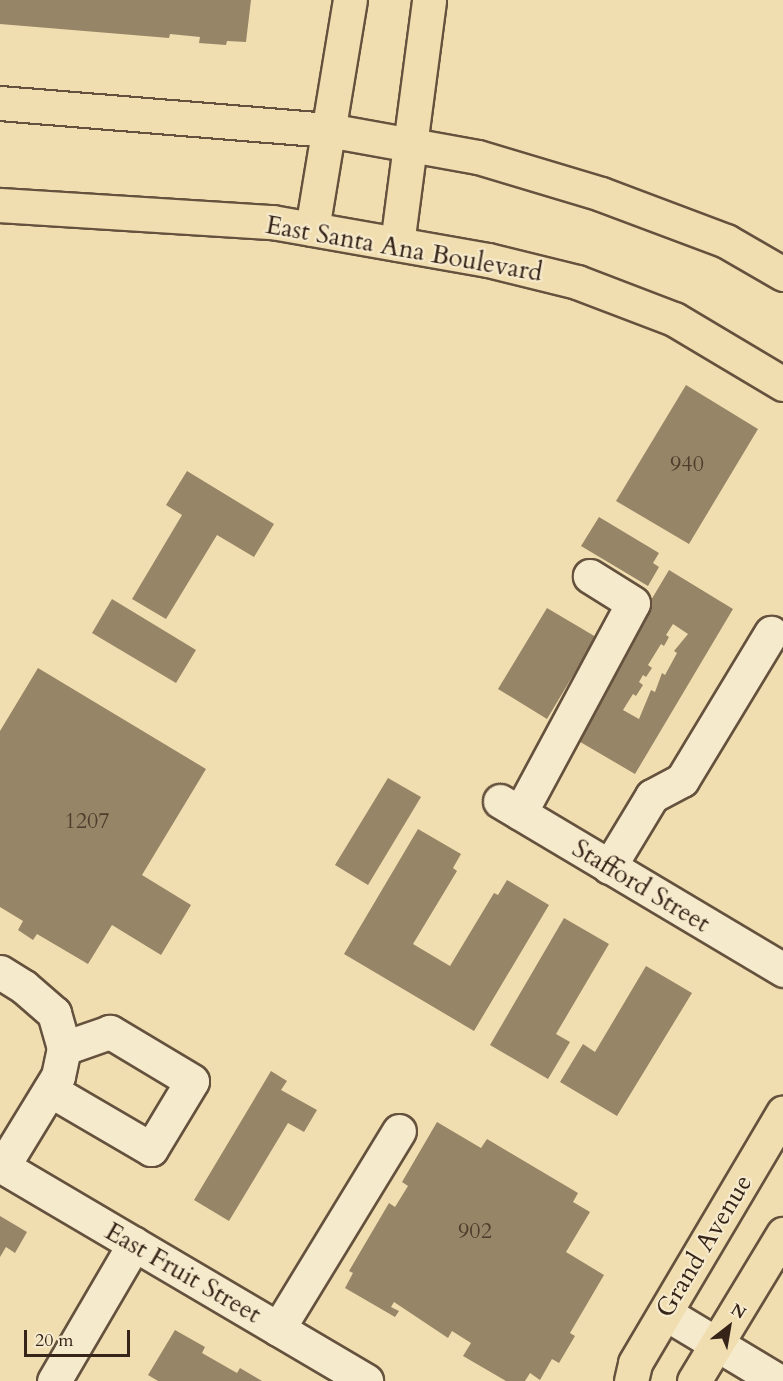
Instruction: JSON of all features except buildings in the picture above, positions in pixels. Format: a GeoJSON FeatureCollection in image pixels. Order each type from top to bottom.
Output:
{"type":"FeatureCollection","features":[{"type":"Feature","properties":{"kind":"main road"},"geometry":{"type":"LineString","coordinates":[[312,229],[350,0]]}},
{"type":"Feature","properties":{"kind":"main road"},"geometry":{"type":"LineString","coordinates":[[398,244],[429,0]]}},
{"type":"Feature","properties":{"kind":"main road"},"geometry":{"type":"LineString","coordinates":[[0,103],[328,130],[478,157],[601,194],[726,241],[783,274]]}},
{"type":"Feature","properties":{"kind":"main road","name":"East Santa Ana Boulevard"},"geometry":{"type":"LineString","coordinates":[[0,205],[273,222],[488,260],[578,282],[674,319],[783,384]]}},
{"type":"Feature","properties":{"kind":"main road","name":"Grand Avenue"},"geometry":{"type":"LineString","coordinates":[[631,1381],[635,1363],[783,1113]]}},
{"type":"Feature","properties":{"kind":"main road"},"geometry":{"type":"LineString","coordinates":[[694,1381],[783,1234]]}},
{"type":"Feature","properties":{"kind":"street","name":"Stafford Street"},"geometry":{"type":"LineString","coordinates":[[590,576],[633,603],[510,807],[783,970]]}},
{"type":"Feature","properties":{"kind":"street"},"geometry":{"type":"LineString","coordinates":[[609,867],[652,796],[682,780],[771,633]]}},
{"type":"Feature","properties":{"kind":"street"},"geometry":{"type":"LineString","coordinates":[[0,972],[24,987],[54,1013],[64,1048],[58,1077],[2,1166]]}},
{"type":"Feature","properties":{"kind":"street"},"geometry":{"type":"LineString","coordinates":[[50,1090],[152,1149],[192,1081],[110,1032],[64,1048]]}},
{"type":"Feature","properties":{"kind":"street"},"geometry":{"type":"LineString","coordinates":[[278,1329],[399,1131]]}},
{"type":"Feature","properties":{"kind":"street","name":"East Fruit Street"},"geometry":{"type":"LineString","coordinates":[[2,1166],[366,1381]]}},
{"type":"Feature","properties":{"kind":"street"},"geometry":{"type":"LineString","coordinates":[[54,1381],[134,1244]]}},
{"type":"Feature","properties":{"kind":"street"},"geometry":{"type":"LineString","coordinates":[[665,1313],[778,1381]]}}]}
